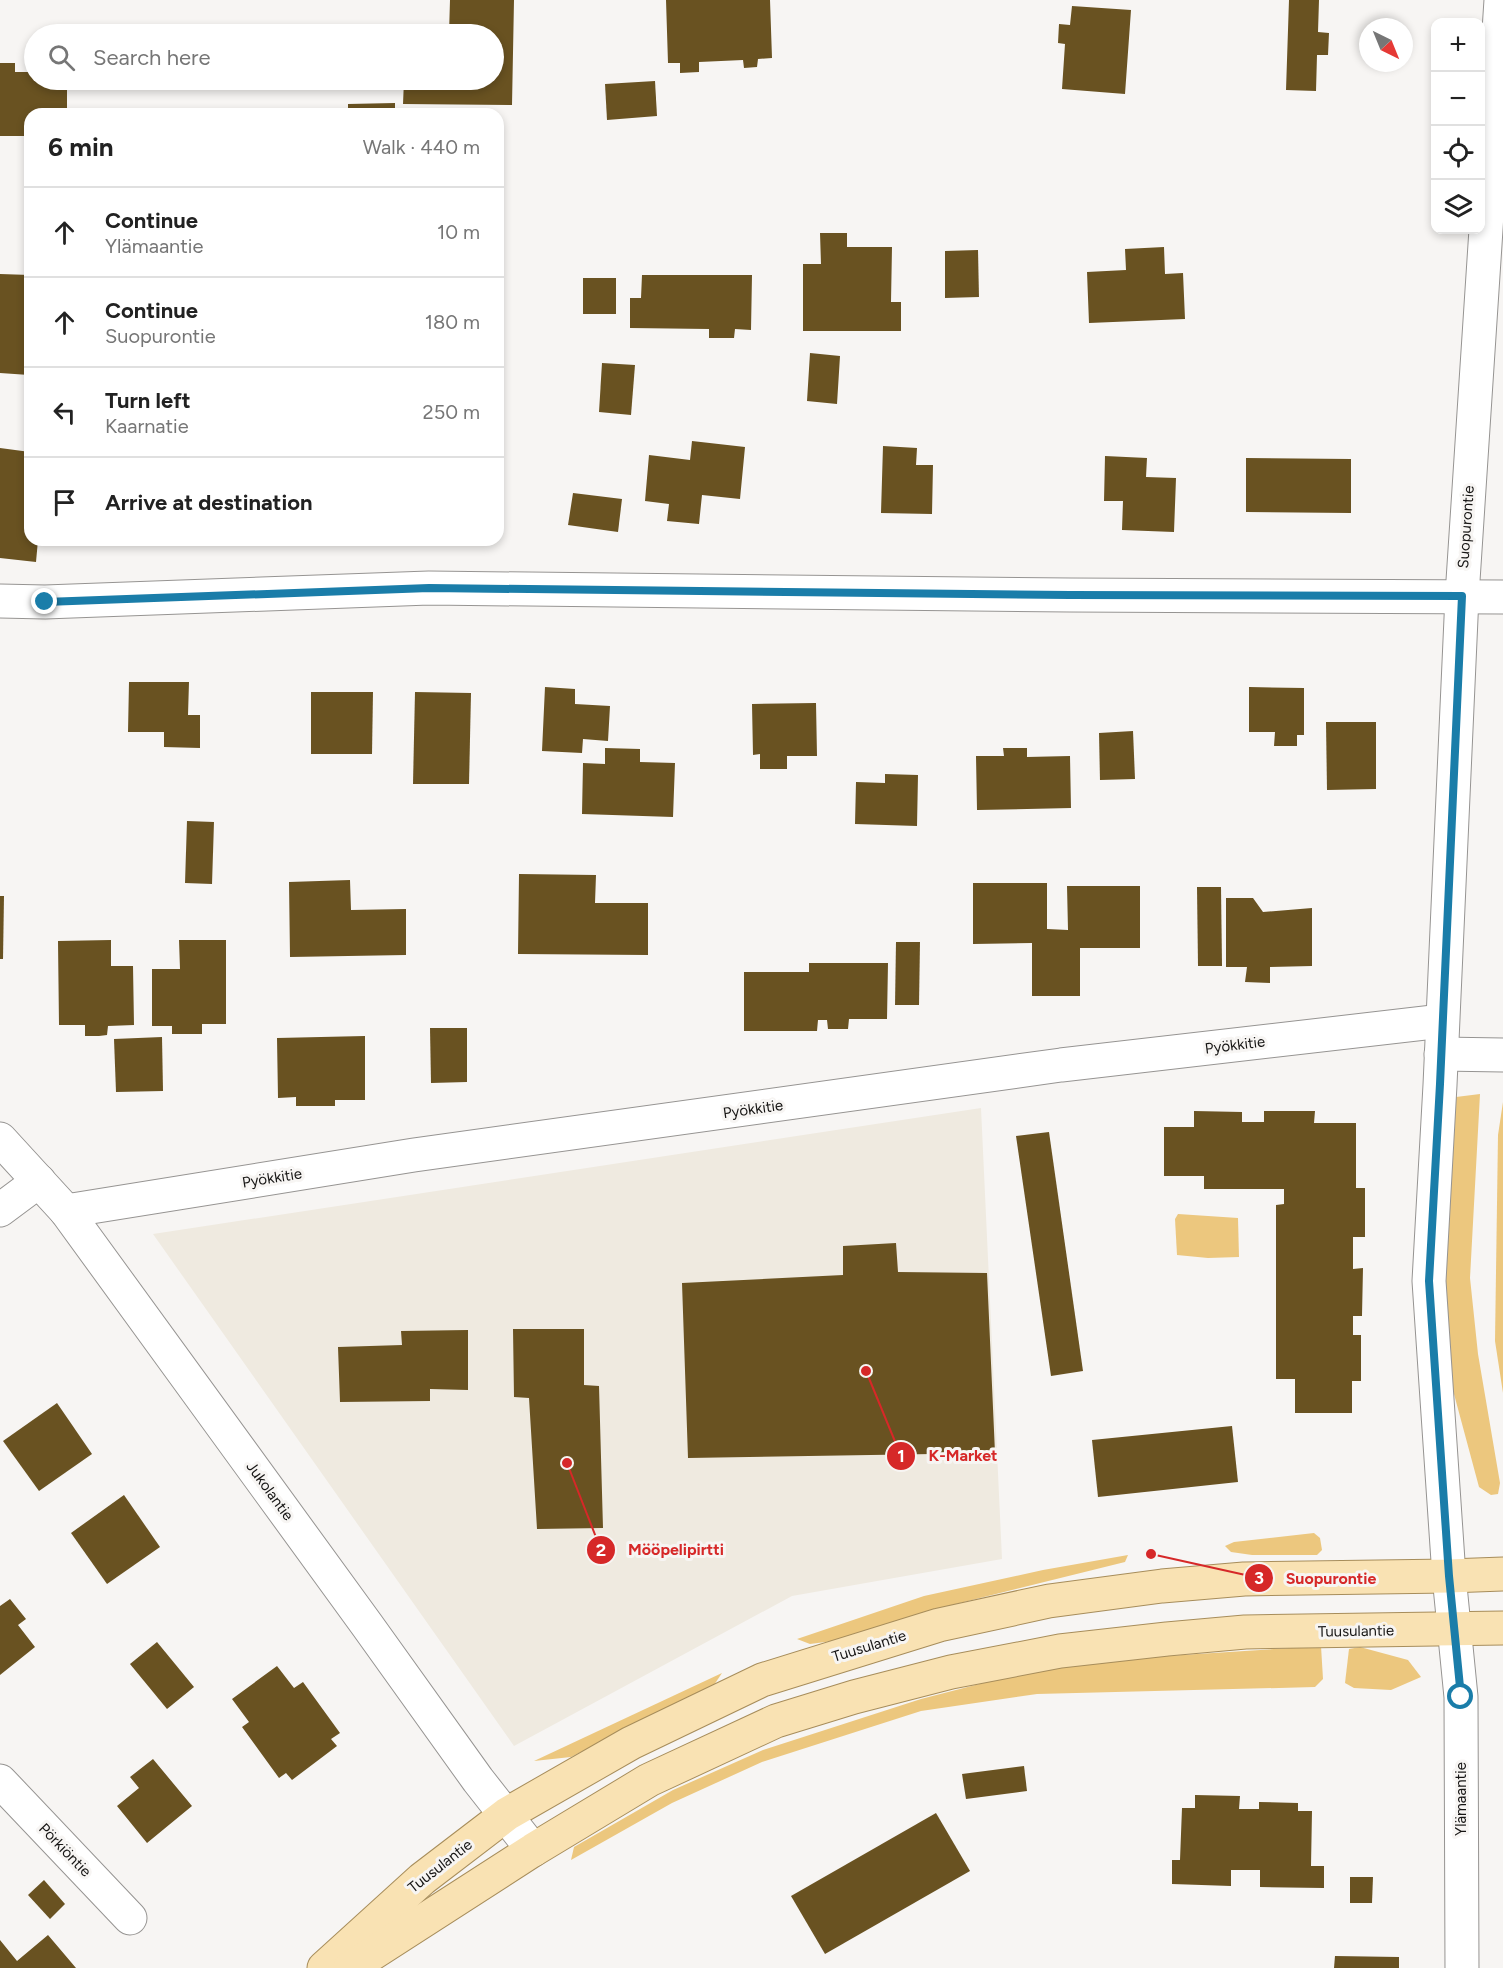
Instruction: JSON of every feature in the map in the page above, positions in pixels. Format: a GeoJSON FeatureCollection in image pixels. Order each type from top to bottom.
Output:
{"type":"FeatureCollection","features":[{"type":"Feature","properties":{"kind":"main road","name":"Tuusulantie"},"geometry":{"type":"LineString","coordinates":[[324,1968],[422,1879],[507,1814],[631,1743],[762,1680],[939,1625],[1049,1601],[1161,1586],[1244,1579],[1503,1574]]}},
{"type":"Feature","properties":{"kind":"main road","name":"Tuusulantie"},"geometry":{"type":"LineString","coordinates":[[350,1968],[533,1850],[649,1780],[776,1721],[854,1697],[951,1672],[1060,1651],[1234,1633],[1503,1628]]}},
{"type":"Feature","properties":{"kind":"street","name":"Suopurontie"},"geometry":{"type":"LineString","coordinates":[[1454,1630],[1429,1281],[1462,596],[1501,0]]}},
{"type":"Feature","properties":{"kind":"street"},"geometry":{"type":"LineString","coordinates":[[0,602],[429,588],[1028,595],[1503,597]]}},
{"type":"Feature","properties":{"kind":"street","name":"Pyökkitie"},"geometry":{"type":"LineString","coordinates":[[66,1211],[426,1153],[1061,1065],[1442,1021]]}},
{"type":"Feature","properties":{"kind":"street"},"geometry":{"type":"LineString","coordinates":[[1441,1054],[1503,1055]]}},
{"type":"Feature","properties":{"kind":"street","name":"Jukolantie"},"geometry":{"type":"LineString","coordinates":[[0,1139],[66,1211],[478,1780],[533,1850]]}},
{"type":"Feature","properties":{"kind":"street"},"geometry":{"type":"LineString","coordinates":[[0,1209],[39,1181]]}},
{"type":"Feature","properties":{"kind":"street","name":"Ylämaantie"},"geometry":{"type":"LineString","coordinates":[[1454,1630],[1461,1697],[1462,1968]]}},
{"type":"Feature","properties":{"kind":"street","name":"Pörkiöntie"},"geometry":{"type":"LineString","coordinates":[[0,1781],[130,1918]]}},
{"type":"Feature","properties":{"kind":"shaded area"},"geometry":{"type":"Polygon","coordinates":[[[1480,1094],[1470,1278],[1478,1354],[1500,1483],[1498,1494],[1491,1495],[1479,1487],[1447,1368],[1444,1274],[1456,1097],[1480,1094]]]}},
{"type":"Feature","properties":{"kind":"shaded area"},"geometry":{"type":"Polygon","coordinates":[[[1503,1102],[1503,1393],[1495,1341],[1498,1135],[1503,1102]]]}},
{"type":"Feature","properties":{"kind":"shaded area"},"geometry":{"type":"Polygon","coordinates":[[[981,1108],[1002,1559],[792,1596],[514,1746],[153,1234],[981,1108]]]}},
{"type":"Feature","properties":{"kind":"shaded area"},"geometry":{"type":"Polygon","coordinates":[[[1178,1214],[1238,1218],[1239,1257],[1208,1258],[1177,1255],[1175,1219],[1178,1214]]]}},
{"type":"Feature","properties":{"kind":"shaded area"},"geometry":{"type":"Polygon","coordinates":[[[1314,1533],[1320,1538],[1322,1550],[1317,1555],[1252,1555],[1231,1552],[1225,1546],[1234,1542],[1314,1533]]]}},
{"type":"Feature","properties":{"kind":"shaded area"},"geometry":{"type":"Polygon","coordinates":[[[1128,1555],[1125,1562],[936,1609],[833,1641],[810,1644],[797,1639],[924,1596],[1043,1570],[1128,1555]]]}},
{"type":"Feature","properties":{"kind":"shaded area"},"geometry":{"type":"Polygon","coordinates":[[[1321,1646],[1323,1679],[1315,1687],[1037,1694],[921,1711],[762,1762],[672,1803],[571,1860],[574,1847],[673,1790],[763,1750],[921,1699],[1034,1670],[1119,1659],[1321,1646]]]}},
{"type":"Feature","properties":{"kind":"shaded area"},"geometry":{"type":"Polygon","coordinates":[[[1360,1647],[1408,1660],[1421,1677],[1391,1690],[1354,1688],[1345,1683],[1349,1649],[1360,1647]]]}},
{"type":"Feature","properties":{"kind":"shaded area"},"geometry":{"type":"Polygon","coordinates":[[[722,1673],[714,1685],[571,1757],[534,1761],[722,1673]]]}},
{"type":"Feature","properties":{"kind":"building"},"geometry":{"type":"Polygon","coordinates":[[[450,0],[514,0],[512,105],[403,104],[404,90],[504,90],[504,24],[449,24],[450,0]]]}},
{"type":"Feature","properties":{"kind":"building"},"geometry":{"type":"Polygon","coordinates":[[[666,0],[770,0],[772,58],[758,59],[757,67],[744,68],[743,60],[699,62],[699,72],[680,73],[680,63],[668,63],[666,0]]]}},
{"type":"Feature","properties":{"kind":"building"},"geometry":{"type":"Polygon","coordinates":[[[1289,0],[1319,0],[1318,32],[1329,33],[1328,55],[1317,55],[1316,91],[1286,90],[1289,0]]]}},
{"type":"Feature","properties":{"kind":"building"},"geometry":{"type":"Polygon","coordinates":[[[1072,6],[1131,10],[1125,94],[1062,89],[1065,44],[1058,43],[1059,24],[1070,25],[1072,6]]]}},
{"type":"Feature","properties":{"kind":"building"},"geometry":{"type":"Polygon","coordinates":[[[0,63],[15,63],[15,72],[24,72],[24,90],[67,90],[67,108],[24,108],[24,136],[0,136],[0,63]]]}},
{"type":"Feature","properties":{"kind":"building"},"geometry":{"type":"Polygon","coordinates":[[[655,81],[657,116],[607,120],[605,84],[655,81]]]}},
{"type":"Feature","properties":{"kind":"building"},"geometry":{"type":"Polygon","coordinates":[[[395,103],[395,108],[348,108],[348,104],[395,103]]]}},
{"type":"Feature","properties":{"kind":"building"},"geometry":{"type":"Polygon","coordinates":[[[820,233],[847,233],[847,247],[892,247],[891,302],[901,302],[901,331],[803,331],[803,264],[821,264],[820,233]]]}},
{"type":"Feature","properties":{"kind":"building"},"geometry":{"type":"Polygon","coordinates":[[[1164,247],[1165,274],[1183,273],[1185,319],[1089,323],[1087,272],[1126,270],[1125,249],[1164,247]]]}},
{"type":"Feature","properties":{"kind":"building"},"geometry":{"type":"Polygon","coordinates":[[[978,250],[979,297],[945,298],[945,251],[978,250]]]}},
{"type":"Feature","properties":{"kind":"building"},"geometry":{"type":"Polygon","coordinates":[[[0,274],[24,275],[24,375],[0,373],[0,274]]]}},
{"type":"Feature","properties":{"kind":"building"},"geometry":{"type":"Polygon","coordinates":[[[642,275],[752,275],[751,330],[735,329],[734,338],[709,338],[709,329],[630,328],[630,298],[641,298],[642,275]]]}},
{"type":"Feature","properties":{"kind":"building"},"geometry":{"type":"Polygon","coordinates":[[[583,278],[616,278],[616,314],[583,314],[583,278]]]}},
{"type":"Feature","properties":{"kind":"building"},"geometry":{"type":"Polygon","coordinates":[[[810,353],[840,356],[837,404],[807,401],[810,353]]]}},
{"type":"Feature","properties":{"kind":"building"},"geometry":{"type":"Polygon","coordinates":[[[602,363],[635,365],[631,415],[599,412],[602,363]]]}},
{"type":"Feature","properties":{"kind":"building"},"geometry":{"type":"Polygon","coordinates":[[[692,441],[745,447],[740,499],[702,495],[699,524],[667,521],[669,504],[645,501],[649,455],[690,460],[692,441]]]}},
{"type":"Feature","properties":{"kind":"building"},"geometry":{"type":"Polygon","coordinates":[[[883,446],[917,448],[916,465],[933,465],[932,514],[881,513],[883,446]]]}},
{"type":"Feature","properties":{"kind":"building"},"geometry":{"type":"Polygon","coordinates":[[[0,448],[24,451],[24,546],[37,546],[36,562],[0,558],[0,448]]]}},
{"type":"Feature","properties":{"kind":"building"},"geometry":{"type":"Polygon","coordinates":[[[1105,456],[1147,458],[1146,477],[1176,478],[1174,532],[1122,530],[1123,501],[1104,501],[1105,456]]]}},
{"type":"Feature","properties":{"kind":"building"},"geometry":{"type":"Polygon","coordinates":[[[1246,458],[1351,459],[1351,513],[1246,512],[1246,458]]]}},
{"type":"Feature","properties":{"kind":"building"},"geometry":{"type":"Polygon","coordinates":[[[573,493],[622,499],[618,532],[568,525],[573,493]]]}},
{"type":"Feature","properties":{"kind":"building"},"geometry":{"type":"Polygon","coordinates":[[[129,682],[189,682],[188,715],[200,715],[200,748],[164,747],[164,732],[128,732],[129,682]]]}},
{"type":"Feature","properties":{"kind":"building"},"geometry":{"type":"Polygon","coordinates":[[[545,687],[575,689],[575,704],[610,706],[608,741],[583,739],[582,753],[542,751],[545,687]]]}},
{"type":"Feature","properties":{"kind":"building"},"geometry":{"type":"Polygon","coordinates":[[[1249,687],[1304,688],[1304,735],[1297,735],[1297,746],[1274,746],[1275,732],[1249,732],[1249,687]]]}},
{"type":"Feature","properties":{"kind":"building"},"geometry":{"type":"Polygon","coordinates":[[[311,692],[373,692],[372,754],[311,754],[311,692]]]}},
{"type":"Feature","properties":{"kind":"building"},"geometry":{"type":"Polygon","coordinates":[[[415,692],[471,693],[469,784],[413,784],[415,692]]]}},
{"type":"Feature","properties":{"kind":"building"},"geometry":{"type":"Polygon","coordinates":[[[816,703],[817,756],[787,756],[787,769],[760,769],[760,754],[753,755],[752,704],[816,703]]]}},
{"type":"Feature","properties":{"kind":"building"},"geometry":{"type":"Polygon","coordinates":[[[1326,722],[1376,722],[1376,789],[1327,790],[1326,722]]]}},
{"type":"Feature","properties":{"kind":"building"},"geometry":{"type":"Polygon","coordinates":[[[1133,731],[1135,779],[1100,780],[1099,733],[1133,731]]]}},
{"type":"Feature","properties":{"kind":"building"},"geometry":{"type":"Polygon","coordinates":[[[605,748],[640,749],[640,762],[675,763],[673,817],[582,814],[583,763],[605,764],[605,748]]]}},
{"type":"Feature","properties":{"kind":"building"},"geometry":{"type":"Polygon","coordinates":[[[1003,748],[1027,748],[1027,757],[1070,756],[1071,808],[977,810],[976,756],[1004,756],[1003,748]]]}},
{"type":"Feature","properties":{"kind":"building"},"geometry":{"type":"Polygon","coordinates":[[[885,774],[918,775],[917,826],[855,824],[856,782],[885,783],[885,774]]]}},
{"type":"Feature","properties":{"kind":"building"},"geometry":{"type":"Polygon","coordinates":[[[187,821],[214,822],[212,884],[185,883],[187,821]]]}},
{"type":"Feature","properties":{"kind":"building"},"geometry":{"type":"Polygon","coordinates":[[[519,874],[596,875],[595,903],[648,903],[648,955],[518,954],[519,874]]]}},
{"type":"Feature","properties":{"kind":"building"},"geometry":{"type":"Polygon","coordinates":[[[350,880],[351,910],[406,909],[406,955],[290,957],[289,882],[350,880]]]}},
{"type":"Feature","properties":{"kind":"building"},"geometry":{"type":"Polygon","coordinates":[[[973,883],[1047,883],[1047,929],[1068,930],[1067,886],[1140,886],[1140,948],[1080,948],[1080,996],[1032,996],[1032,943],[973,944],[973,883]]]}},
{"type":"Feature","properties":{"kind":"building"},"geometry":{"type":"Polygon","coordinates":[[[1197,887],[1221,887],[1222,966],[1198,966],[1197,887]]]}},
{"type":"Feature","properties":{"kind":"building"},"geometry":{"type":"Polygon","coordinates":[[[0,896],[4,896],[3,959],[0,959],[0,896]]]}},
{"type":"Feature","properties":{"kind":"building"},"geometry":{"type":"Polygon","coordinates":[[[1226,898],[1253,898],[1263,912],[1312,908],[1312,966],[1270,967],[1270,983],[1245,982],[1247,967],[1226,967],[1226,898]]]}},
{"type":"Feature","properties":{"kind":"building"},"geometry":{"type":"Polygon","coordinates":[[[111,940],[111,966],[133,966],[134,1025],[108,1026],[107,1035],[85,1036],[85,1025],[59,1025],[58,941],[111,940]]]}},
{"type":"Feature","properties":{"kind":"building"},"geometry":{"type":"Polygon","coordinates":[[[179,940],[226,940],[226,1024],[202,1024],[202,1034],[172,1034],[172,1026],[152,1026],[152,969],[180,969],[179,940]]]}},
{"type":"Feature","properties":{"kind":"building"},"geometry":{"type":"Polygon","coordinates":[[[896,942],[920,942],[919,1005],[895,1005],[896,942]]]}},
{"type":"Feature","properties":{"kind":"building"},"geometry":{"type":"Polygon","coordinates":[[[809,963],[888,963],[887,1019],[849,1019],[848,1029],[828,1029],[827,1020],[818,1020],[817,1031],[744,1031],[744,972],[809,972],[809,963]]]}},
{"type":"Feature","properties":{"kind":"building"},"geometry":{"type":"Polygon","coordinates":[[[430,1028],[467,1028],[467,1082],[431,1083],[430,1028]]]}},
{"type":"Feature","properties":{"kind":"building"},"geometry":{"type":"Polygon","coordinates":[[[365,1036],[365,1100],[335,1100],[335,1106],[296,1106],[296,1097],[278,1098],[277,1038],[365,1036]]]}},
{"type":"Feature","properties":{"kind":"building"},"geometry":{"type":"Polygon","coordinates":[[[162,1037],[163,1091],[116,1092],[114,1039],[162,1037]]]}},
{"type":"Feature","properties":{"kind":"building"},"geometry":{"type":"Polygon","coordinates":[[[1194,1111],[1242,1112],[1242,1122],[1264,1122],[1264,1111],[1315,1111],[1314,1123],[1356,1123],[1356,1188],[1365,1188],[1365,1237],[1353,1237],[1353,1269],[1363,1268],[1362,1316],[1353,1316],[1353,1335],[1361,1335],[1361,1381],[1352,1381],[1352,1413],[1295,1413],[1295,1379],[1276,1379],[1276,1205],[1284,1204],[1284,1189],[1204,1189],[1204,1176],[1164,1176],[1164,1127],[1194,1127],[1194,1111]]]}},
{"type":"Feature","properties":{"kind":"building"},"geometry":{"type":"Polygon","coordinates":[[[1049,1132],[1083,1371],[1051,1376],[1016,1136],[1049,1132]]]}},
{"type":"Feature","properties":{"kind":"building"},"geometry":{"type":"Polygon","coordinates":[[[896,1243],[898,1272],[987,1273],[995,1453],[688,1458],[682,1283],[843,1275],[843,1246],[896,1243]]]}},
{"type":"Feature","properties":{"kind":"building"},"geometry":{"type":"Polygon","coordinates":[[[513,1329],[584,1329],[584,1385],[599,1386],[603,1528],[537,1529],[529,1398],[514,1397],[513,1329]]]}},
{"type":"Feature","properties":{"kind":"building"},"geometry":{"type":"Polygon","coordinates":[[[468,1330],[468,1390],[430,1389],[430,1401],[340,1402],[338,1347],[402,1345],[401,1331],[468,1330]]]}},
{"type":"Feature","properties":{"kind":"building"},"geometry":{"type":"Polygon","coordinates":[[[57,1403],[92,1454],[39,1491],[3,1441],[57,1403]]]}},
{"type":"Feature","properties":{"kind":"building"},"geometry":{"type":"Polygon","coordinates":[[[1232,1426],[1238,1482],[1098,1497],[1092,1440],[1232,1426]]]}},
{"type":"Feature","properties":{"kind":"building"},"geometry":{"type":"Polygon","coordinates":[[[124,1495],[160,1547],[107,1584],[71,1533],[124,1495]]]}},
{"type":"Feature","properties":{"kind":"building"},"geometry":{"type":"Polygon","coordinates":[[[10,1599],[26,1619],[18,1625],[35,1647],[0,1675],[0,1606],[10,1599]]]}},
{"type":"Feature","properties":{"kind":"building"},"geometry":{"type":"Polygon","coordinates":[[[157,1642],[194,1687],[167,1709],[130,1664],[157,1642]]]}},
{"type":"Feature","properties":{"kind":"building"},"geometry":{"type":"Polygon","coordinates":[[[277,1666],[294,1688],[303,1682],[340,1733],[331,1739],[337,1746],[292,1780],[286,1773],[279,1778],[242,1727],[249,1722],[232,1699],[277,1666]]]}},
{"type":"Feature","properties":{"kind":"building"},"geometry":{"type":"Polygon","coordinates":[[[153,1759],[192,1806],[147,1843],[117,1806],[139,1788],[130,1777],[153,1759]]]}},
{"type":"Feature","properties":{"kind":"building"},"geometry":{"type":"Polygon","coordinates":[[[1024,1766],[1027,1791],[966,1799],[962,1774],[1024,1766]]]}},
{"type":"Feature","properties":{"kind":"building"},"geometry":{"type":"Polygon","coordinates":[[[1195,1795],[1240,1796],[1239,1809],[1259,1809],[1259,1802],[1298,1803],[1298,1811],[1312,1811],[1311,1866],[1324,1866],[1324,1888],[1260,1887],[1260,1870],[1231,1870],[1231,1886],[1172,1884],[1172,1860],[1180,1860],[1182,1808],[1195,1808],[1195,1795]]]}},
{"type":"Feature","properties":{"kind":"building"},"geometry":{"type":"Polygon","coordinates":[[[936,1813],[970,1871],[825,1954],[791,1896],[936,1813]]]}},
{"type":"Feature","properties":{"kind":"building"},"geometry":{"type":"Polygon","coordinates":[[[1350,1877],[1373,1877],[1372,1903],[1350,1903],[1350,1877]]]}},
{"type":"Feature","properties":{"kind":"building"},"geometry":{"type":"Polygon","coordinates":[[[44,1880],[65,1904],[50,1919],[28,1895],[44,1880]]]}},
{"type":"Feature","properties":{"kind":"building"},"geometry":{"type":"Polygon","coordinates":[[[48,1935],[76,1968],[0,1968],[0,1940],[17,1961],[48,1935]]]}},
{"type":"Feature","properties":{"kind":"building"},"geometry":{"type":"Polygon","coordinates":[[[1335,1956],[1399,1957],[1399,1968],[1334,1968],[1335,1956]]]}},
{"type":"Feature","properties":{"kind":"place","name":"K-Market"},"geometry":{"type":"Point","coordinates":[866,1371]}},
{"type":"Feature","properties":{"kind":"place","name":"Mööpelipirtti"},"geometry":{"type":"Point","coordinates":[567,1463]}},
{"type":"Feature","properties":{"kind":"place","name":"Suopurontie"},"geometry":{"type":"Point","coordinates":[1151,1554]}},
{"type":"Feature","properties":{"kind":"route"},"geometry":{"type":"LineString","coordinates":[[45,602],[429,588],[1070,595],[1462,596],[1429,1281],[1449,1576],[1461,1697]]}}]}
